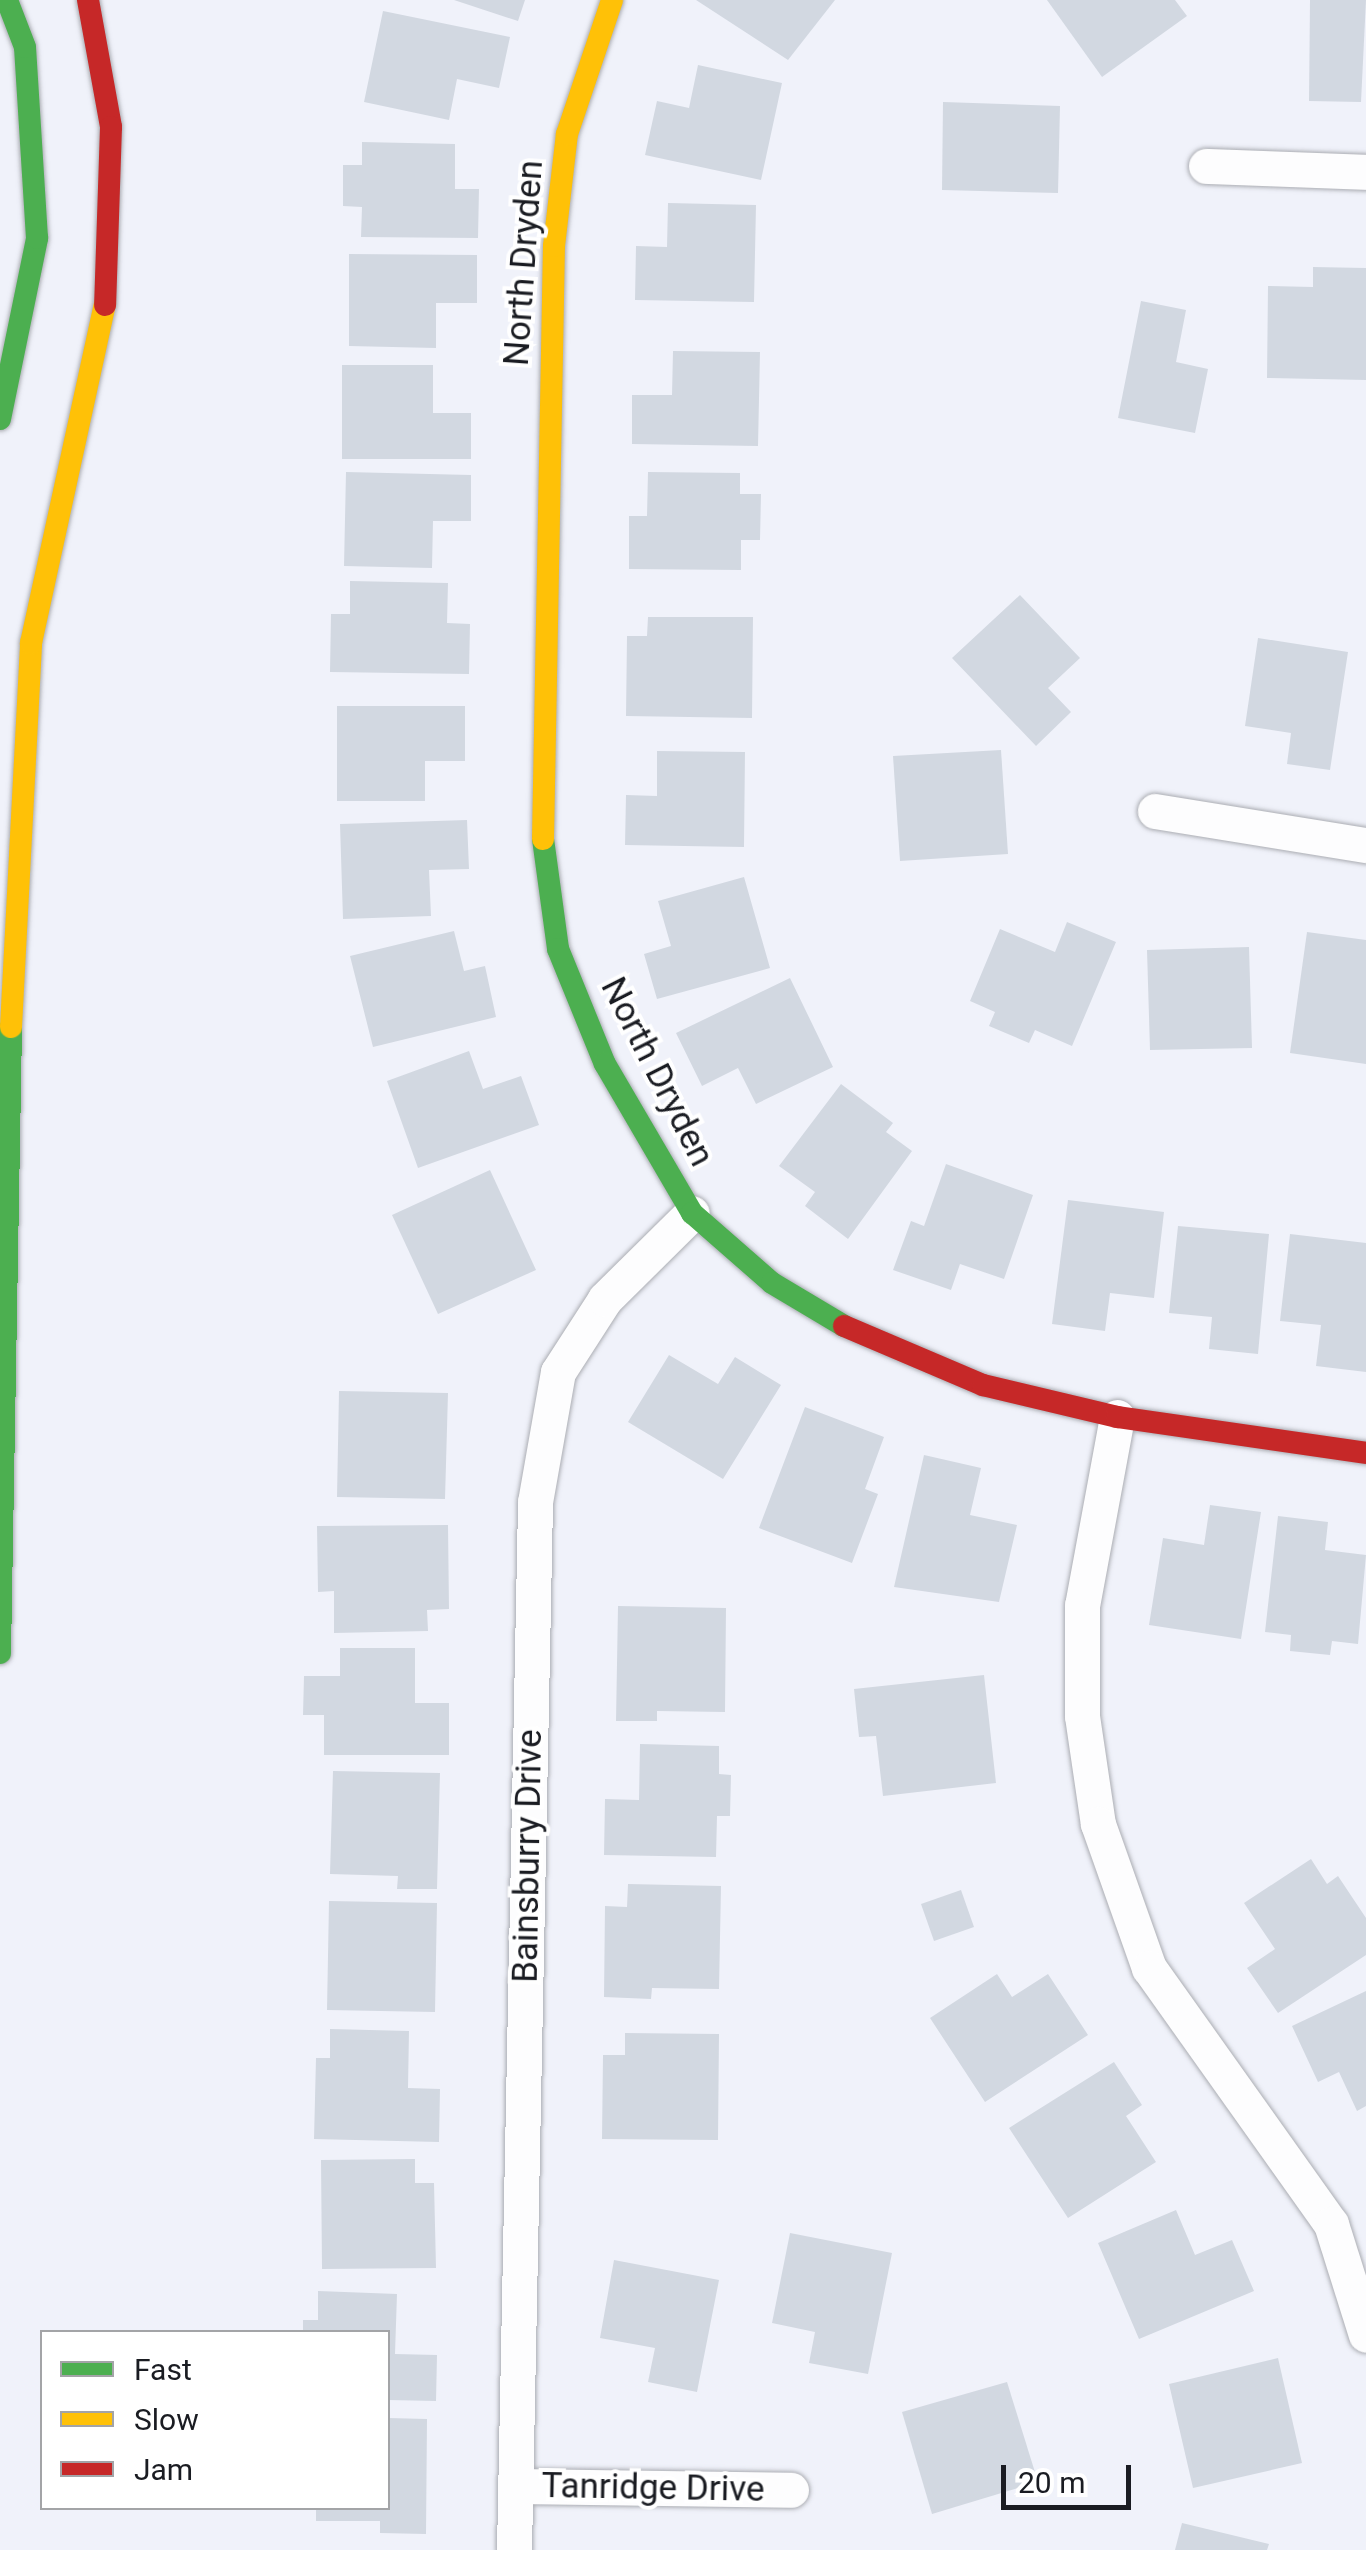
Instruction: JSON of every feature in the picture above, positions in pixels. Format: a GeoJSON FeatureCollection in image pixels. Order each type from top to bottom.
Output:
{"type":"FeatureCollection","features":[{"type":"Feature","properties":{"kind":"main road"},"geometry":{"type":"LineString","coordinates":[[0,419],[37,238],[24,47],[6,0]]}},
{"type":"Feature","properties":{"kind":"main road"},"geometry":{"type":"LineString","coordinates":[[0,1653],[7,904],[31,643],[109,287],[111,126],[88,0]]}},
{"type":"Feature","properties":{"kind":"main road","name":"North Dryden"},"geometry":{"type":"LineString","coordinates":[[612,0],[567,134],[554,246],[542,834],[558,949],[606,1064],[692,1213],[772,1283],[880,1347],[983,1385],[1117,1417],[1366,1452]]}},
{"type":"Feature","properties":{"kind":"street"},"geometry":{"type":"LineString","coordinates":[[1206,166],[1366,172]]}},
{"type":"Feature","properties":{"kind":"street"},"geometry":{"type":"LineString","coordinates":[[1156,811],[1366,845]]}},
{"type":"Feature","properties":{"kind":"street","name":"Bainsburry Drive"},"geometry":{"type":"LineString","coordinates":[[514,2550],[535,1502],[558,1372],[606,1299],[692,1213]]}},
{"type":"Feature","properties":{"kind":"street"},"geometry":{"type":"LineString","coordinates":[[1117,1417],[1082,1605],[1082,1716],[1098,1824],[1149,1968],[1331,2224],[1366,2335]]}},
{"type":"Feature","properties":{"kind":"street","name":"Tanridge Drive"},"geometry":{"type":"LineString","coordinates":[[516,2486],[791,2490]]}},
{"type":"Feature","properties":{"kind":"building"},"geometry":{"type":"Polygon","coordinates":[[[454,0],[525,0],[518,21],[454,0]]]}},
{"type":"Feature","properties":{"kind":"building"},"geometry":{"type":"Polygon","coordinates":[[[696,0],[835,0],[788,60],[696,0]]]}},
{"type":"Feature","properties":{"kind":"building"},"geometry":{"type":"Polygon","coordinates":[[[1047,0],[1175,0],[1187,16],[1102,77],[1047,0]]]}},
{"type":"Feature","properties":{"kind":"building"},"geometry":{"type":"Polygon","coordinates":[[[1310,0],[1366,0],[1361,102],[1309,101],[1310,0]]]}},
{"type":"Feature","properties":{"kind":"building"},"geometry":{"type":"Polygon","coordinates":[[[383,11],[510,37],[499,88],[457,79],[449,120],[364,102],[383,11]]]}},
{"type":"Feature","properties":{"kind":"building"},"geometry":{"type":"Polygon","coordinates":[[[698,65],[782,83],[761,180],[645,155],[657,101],[689,108],[698,65]]]}},
{"type":"Feature","properties":{"kind":"building"},"geometry":{"type":"Polygon","coordinates":[[[943,102],[1060,106],[1058,193],[942,190],[943,102]]]}},
{"type":"Feature","properties":{"kind":"building"},"geometry":{"type":"Polygon","coordinates":[[[362,142],[455,144],[455,189],[479,189],[478,238],[361,237],[362,207],[343,206],[343,165],[362,165],[362,142]]]}},
{"type":"Feature","properties":{"kind":"building"},"geometry":{"type":"Polygon","coordinates":[[[668,203],[756,205],[754,302],[635,300],[636,246],[667,247],[668,203]]]}},
{"type":"Feature","properties":{"kind":"building"},"geometry":{"type":"Polygon","coordinates":[[[349,254],[477,255],[477,303],[436,303],[436,348],[349,346],[349,254]]]}},
{"type":"Feature","properties":{"kind":"building"},"geometry":{"type":"Polygon","coordinates":[[[1313,267],[1366,268],[1366,380],[1267,378],[1268,286],[1313,287],[1313,267]]]}},
{"type":"Feature","properties":{"kind":"building"},"geometry":{"type":"Polygon","coordinates":[[[1141,301],[1186,310],[1176,362],[1208,369],[1195,433],[1118,418],[1141,301]]]}},
{"type":"Feature","properties":{"kind":"building"},"geometry":{"type":"Polygon","coordinates":[[[673,351],[760,352],[758,446],[632,444],[632,395],[672,395],[673,351]]]}},
{"type":"Feature","properties":{"kind":"building"},"geometry":{"type":"Polygon","coordinates":[[[342,365],[433,365],[433,413],[471,413],[471,459],[342,459],[342,365]]]}},
{"type":"Feature","properties":{"kind":"building"},"geometry":{"type":"Polygon","coordinates":[[[346,472],[471,475],[471,521],[433,521],[432,568],[344,566],[346,472]]]}},
{"type":"Feature","properties":{"kind":"building"},"geometry":{"type":"Polygon","coordinates":[[[648,472],[740,473],[740,494],[761,494],[760,540],[741,540],[741,570],[629,569],[629,516],[647,516],[648,472]]]}},
{"type":"Feature","properties":{"kind":"building"},"geometry":{"type":"Polygon","coordinates":[[[350,581],[448,583],[447,623],[470,624],[469,674],[330,672],[331,614],[350,614],[350,581]]]}},
{"type":"Feature","properties":{"kind":"building"},"geometry":{"type":"Polygon","coordinates":[[[1020,595],[1080,658],[1048,688],[1071,712],[1036,746],[952,658],[1020,595]]]}},
{"type":"Feature","properties":{"kind":"building"},"geometry":{"type":"Polygon","coordinates":[[[648,617],[753,617],[752,718],[626,716],[627,636],[647,636],[648,617]]]}},
{"type":"Feature","properties":{"kind":"building"},"geometry":{"type":"Polygon","coordinates":[[[1258,638],[1348,652],[1330,770],[1287,764],[1291,733],[1245,726],[1258,638]]]}},
{"type":"Feature","properties":{"kind":"building"},"geometry":{"type":"Polygon","coordinates":[[[337,706],[465,706],[465,761],[425,761],[425,801],[337,801],[337,706]]]}},
{"type":"Feature","properties":{"kind":"building"},"geometry":{"type":"Polygon","coordinates":[[[1001,750],[1008,854],[900,861],[893,756],[1001,750]]]}},
{"type":"Feature","properties":{"kind":"building"},"geometry":{"type":"Polygon","coordinates":[[[657,751],[745,752],[744,847],[625,845],[626,795],[657,796],[657,751]]]}},
{"type":"Feature","properties":{"kind":"building"},"geometry":{"type":"Polygon","coordinates":[[[467,820],[469,869],[429,870],[431,916],[343,919],[340,824],[467,820]]]}},
{"type":"Feature","properties":{"kind":"building"},"geometry":{"type":"Polygon","coordinates":[[[744,877],[770,968],[657,999],[644,954],[671,946],[658,901],[744,877]]]}},
{"type":"Feature","properties":{"kind":"building"},"geometry":{"type":"Polygon","coordinates":[[[1067,922],[1116,942],[1072,1046],[1035,1030],[1029,1043],[989,1026],[995,1012],[970,1001],[1000,929],[1055,952],[1067,922]]]}},
{"type":"Feature","properties":{"kind":"building"},"geometry":{"type":"Polygon","coordinates":[[[454,931],[464,971],[485,966],[496,1017],[373,1047],[350,956],[454,931]]]}},
{"type":"Feature","properties":{"kind":"building"},"geometry":{"type":"Polygon","coordinates":[[[1307,932],[1366,940],[1366,1064],[1290,1053],[1307,932]]]}},
{"type":"Feature","properties":{"kind":"building"},"geometry":{"type":"Polygon","coordinates":[[[1249,947],[1252,1048],[1150,1050],[1147,950],[1249,947]]]}},
{"type":"Feature","properties":{"kind":"building"},"geometry":{"type":"Polygon","coordinates":[[[790,978],[833,1067],[756,1104],[738,1068],[702,1086],[676,1033],[790,978]]]}},
{"type":"Feature","properties":{"kind":"building"},"geometry":{"type":"Polygon","coordinates":[[[469,1051],[483,1089],[521,1076],[539,1125],[418,1168],[387,1081],[469,1051]]]}},
{"type":"Feature","properties":{"kind":"building"},"geometry":{"type":"Polygon","coordinates":[[[841,1084],[893,1123],[886,1132],[912,1151],[848,1239],[805,1206],[815,1192],[779,1166],[841,1084]]]}},
{"type":"Feature","properties":{"kind":"building"},"geometry":{"type":"Polygon","coordinates":[[[946,1164],[1033,1195],[1004,1279],[960,1264],[951,1290],[893,1270],[911,1221],[924,1226],[946,1164]]]}},
{"type":"Feature","properties":{"kind":"building"},"geometry":{"type":"Polygon","coordinates":[[[490,1170],[536,1270],[438,1314],[392,1215],[490,1170]]]}},
{"type":"Feature","properties":{"kind":"building"},"geometry":{"type":"Polygon","coordinates":[[[1068,1200],[1164,1212],[1154,1298],[1110,1293],[1105,1331],[1052,1324],[1068,1200]]]}},
{"type":"Feature","properties":{"kind":"building"},"geometry":{"type":"Polygon","coordinates":[[[1178,1226],[1269,1234],[1258,1354],[1209,1349],[1212,1317],[1169,1313],[1178,1226]]]}},
{"type":"Feature","properties":{"kind":"building"},"geometry":{"type":"Polygon","coordinates":[[[1290,1234],[1366,1243],[1366,1372],[1316,1366],[1321,1325],[1280,1321],[1290,1234]]]}},
{"type":"Feature","properties":{"kind":"building"},"geometry":{"type":"Polygon","coordinates":[[[669,1355],[718,1384],[735,1357],[781,1385],[723,1479],[628,1422],[669,1355]]]}},
{"type":"Feature","properties":{"kind":"building"},"geometry":{"type":"Polygon","coordinates":[[[339,1391],[448,1393],[445,1499],[337,1497],[339,1391]]]}},
{"type":"Feature","properties":{"kind":"building"},"geometry":{"type":"Polygon","coordinates":[[[805,1407],[884,1437],[865,1489],[878,1494],[852,1563],[759,1528],[805,1407]]]}},
{"type":"Feature","properties":{"kind":"building"},"geometry":{"type":"Polygon","coordinates":[[[924,1455],[981,1468],[970,1515],[1017,1525],[999,1602],[894,1587],[924,1455]]]}},
{"type":"Feature","properties":{"kind":"building"},"geometry":{"type":"Polygon","coordinates":[[[1210,1505],[1261,1512],[1241,1639],[1149,1625],[1163,1538],[1204,1545],[1210,1505]]]}},
{"type":"Feature","properties":{"kind":"building"},"geometry":{"type":"Polygon","coordinates":[[[1278,1516],[1328,1522],[1325,1550],[1366,1555],[1358,1644],[1332,1641],[1330,1655],[1290,1651],[1291,1635],[1265,1632],[1278,1516]]]}},
{"type":"Feature","properties":{"kind":"building"},"geometry":{"type":"Polygon","coordinates":[[[448,1525],[449,1609],[427,1610],[428,1631],[334,1633],[334,1591],[318,1592],[317,1526],[448,1525]]]}},
{"type":"Feature","properties":{"kind":"building"},"geometry":{"type":"Polygon","coordinates":[[[618,1606],[726,1608],[725,1712],[657,1711],[657,1721],[616,1721],[618,1606]]]}},
{"type":"Feature","properties":{"kind":"building"},"geometry":{"type":"Polygon","coordinates":[[[340,1648],[415,1648],[415,1703],[449,1703],[449,1755],[324,1755],[324,1715],[303,1715],[304,1676],[340,1676],[340,1648]]]}},
{"type":"Feature","properties":{"kind":"building"},"geometry":{"type":"Polygon","coordinates":[[[984,1675],[996,1783],[883,1796],[876,1736],[859,1737],[854,1689],[984,1675]]]}},
{"type":"Feature","properties":{"kind":"building"},"geometry":{"type":"Polygon","coordinates":[[[640,1744],[719,1746],[719,1774],[731,1775],[730,1816],[717,1816],[716,1857],[604,1855],[605,1799],[639,1800],[640,1744]]]}},
{"type":"Feature","properties":{"kind":"building"},"geometry":{"type":"Polygon","coordinates":[[[333,1771],[440,1773],[437,1889],[397,1889],[398,1876],[330,1874],[333,1771]]]}},
{"type":"Feature","properties":{"kind":"building"},"geometry":{"type":"Polygon","coordinates":[[[1311,1859],[1327,1884],[1338,1876],[1366,1918],[1366,1955],[1278,2013],[1247,1968],[1275,1949],[1244,1903],[1311,1859]]]}},
{"type":"Feature","properties":{"kind":"building"},"geometry":{"type":"Polygon","coordinates":[[[628,1884],[721,1886],[719,1989],[652,1988],[651,1999],[604,1997],[605,1906],[627,1907],[628,1884]]]}},
{"type":"Feature","properties":{"kind":"building"},"geometry":{"type":"Polygon","coordinates":[[[961,1890],[974,1927],[934,1941],[921,1904],[961,1890]]]}},
{"type":"Feature","properties":{"kind":"building"},"geometry":{"type":"Polygon","coordinates":[[[329,1901],[437,1903],[435,2012],[327,2010],[329,1901]]]}},
{"type":"Feature","properties":{"kind":"building"},"geometry":{"type":"Polygon","coordinates":[[[997,1974],[1012,1997],[1048,1974],[1088,2035],[985,2102],[930,2018],[997,1974]]]}},
{"type":"Feature","properties":{"kind":"building"},"geometry":{"type":"Polygon","coordinates":[[[1366,1991],[1366,2106],[1357,2111],[1339,2072],[1318,2082],[1292,2026],[1366,1991]]]}},
{"type":"Feature","properties":{"kind":"building"},"geometry":{"type":"Polygon","coordinates":[[[330,2029],[409,2031],[408,2088],[440,2089],[439,2142],[314,2139],[316,2058],[330,2058],[330,2029]]]}},
{"type":"Feature","properties":{"kind":"building"},"geometry":{"type":"Polygon","coordinates":[[[625,2033],[719,2034],[718,2140],[602,2139],[603,2055],[625,2055],[625,2033]]]}},
{"type":"Feature","properties":{"kind":"building"},"geometry":{"type":"Polygon","coordinates":[[[1114,2062],[1142,2105],[1126,2116],[1156,2162],[1068,2218],[1009,2128],[1114,2062]]]}},
{"type":"Feature","properties":{"kind":"building"},"geometry":{"type":"Polygon","coordinates":[[[415,2159],[415,2183],[434,2183],[436,2268],[322,2269],[321,2160],[415,2159]]]}},
{"type":"Feature","properties":{"kind":"building"},"geometry":{"type":"Polygon","coordinates":[[[1176,2210],[1195,2255],[1232,2240],[1254,2291],[1139,2339],[1098,2243],[1176,2210]]]}},
{"type":"Feature","properties":{"kind":"building"},"geometry":{"type":"Polygon","coordinates":[[[790,2233],[892,2253],[868,2374],[809,2363],[815,2332],[772,2323],[790,2233]]]}},
{"type":"Feature","properties":{"kind":"building"},"geometry":{"type":"Polygon","coordinates":[[[614,2260],[719,2280],[697,2392],[648,2382],[655,2348],[600,2338],[614,2260]]]}},
{"type":"Feature","properties":{"kind":"building"},"geometry":{"type":"Polygon","coordinates":[[[318,2291],[397,2294],[395,2354],[437,2355],[436,2401],[390,2400],[390,2330],[303,2330],[303,2320],[318,2320],[318,2291]]]}},
{"type":"Feature","properties":{"kind":"building"},"geometry":{"type":"Polygon","coordinates":[[[1278,2358],[1302,2463],[1193,2488],[1169,2384],[1278,2358]]]}},
{"type":"Feature","properties":{"kind":"building"},"geometry":{"type":"Polygon","coordinates":[[[1007,2382],[1038,2482],[932,2514],[902,2412],[1007,2382]]]}},
{"type":"Feature","properties":{"kind":"building"},"geometry":{"type":"Polygon","coordinates":[[[390,2418],[427,2419],[426,2534],[380,2533],[380,2521],[316,2521],[316,2510],[390,2510],[390,2418]]]}},
{"type":"Feature","properties":{"kind":"building"},"geometry":{"type":"Polygon","coordinates":[[[1182,2523],[1269,2544],[1267,2550],[1175,2550],[1182,2523]]]}},
{"type":"Feature","properties":{"kind":"traffic: fast"},"geometry":{"type":"LineString","coordinates":[[0,419],[37,238],[25,47],[7,0]]}},
{"type":"Feature","properties":{"kind":"traffic: fast"},"geometry":{"type":"LineString","coordinates":[[543,839],[558,949],[605,1064],[692,1213],[772,1283],[844,1326]]}},
{"type":"Feature","properties":{"kind":"traffic: fast"},"geometry":{"type":"LineString","coordinates":[[0,1653],[11,1027]]}},
{"type":"Feature","properties":{"kind":"traffic: slow"},"geometry":{"type":"LineString","coordinates":[[543,839],[554,246],[567,134],[612,0]]}},
{"type":"Feature","properties":{"kind":"traffic: slow"},"geometry":{"type":"LineString","coordinates":[[11,1027],[31,643],[105,305]]}},
{"type":"Feature","properties":{"kind":"traffic: jam"},"geometry":{"type":"LineString","coordinates":[[88,0],[111,127],[105,305]]}},
{"type":"Feature","properties":{"kind":"traffic: jam"},"geometry":{"type":"LineString","coordinates":[[844,1326],[983,1385],[1117,1417],[1366,1453]]}}]}
